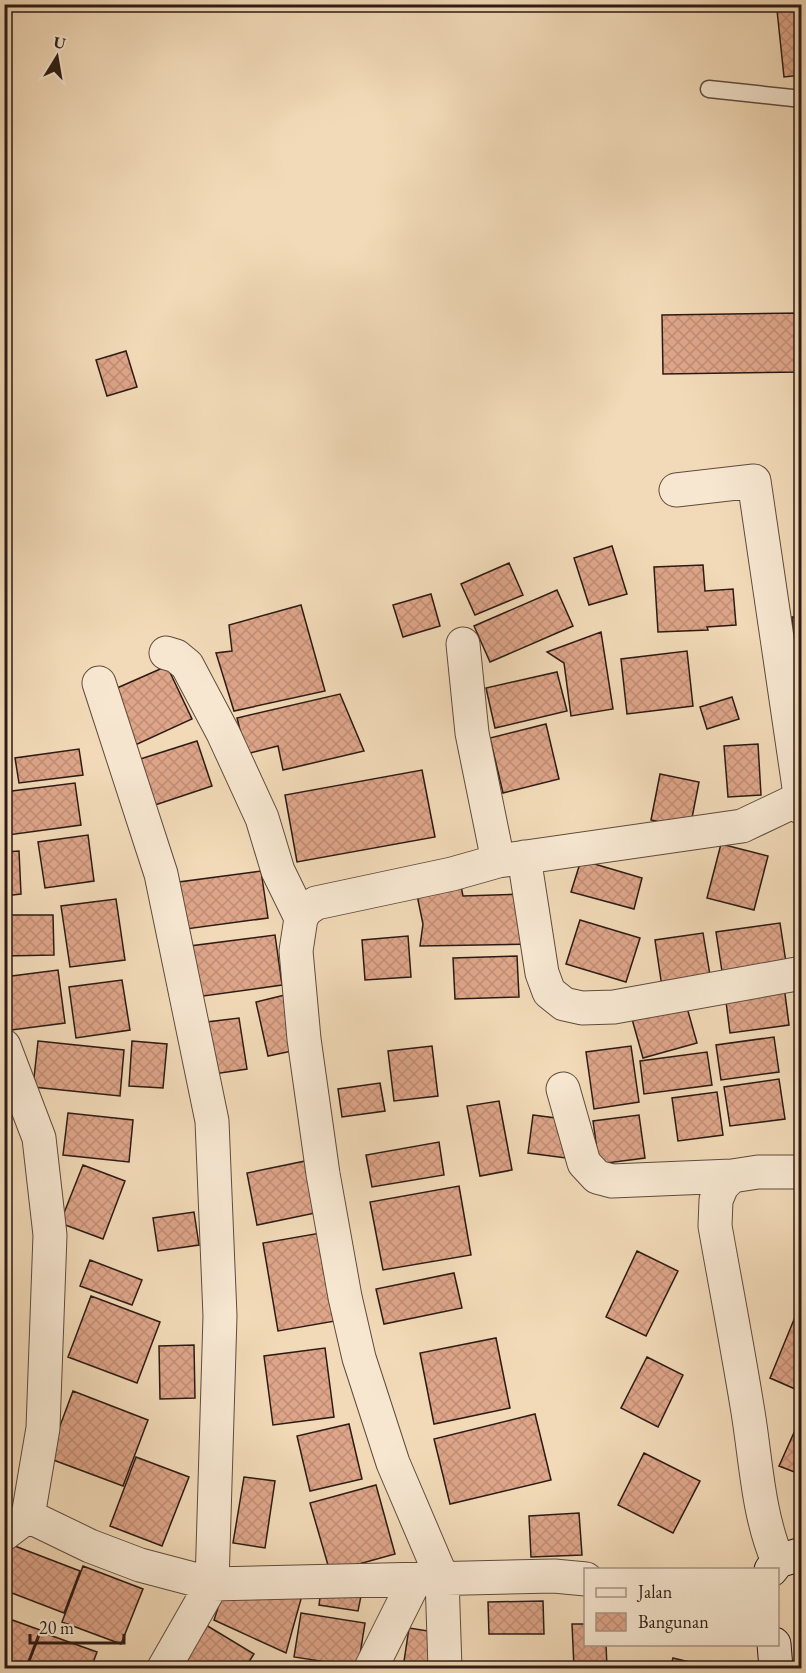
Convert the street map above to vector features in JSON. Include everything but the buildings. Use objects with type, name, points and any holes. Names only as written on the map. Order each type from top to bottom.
[{"type":"street","points":[[445,1668],[429,1579],[359,1359],[345,1298],[323,1174],[304,1039],[296,951],[301,918],[306,910],[316,903],[511,859],[742,825],[800,788],[754,481],[676,490]]},
{"type":"street","points":[[463,644],[472,733],[549,992],[564,1004],[582,1008],[614,1007],[801,973]]},
{"type":"street","points":[[166,653],[176,656],[187,665],[223,733],[262,818],[278,871],[301,918]]},
{"type":"street","points":[[99,683],[160,874],[212,1121],[220,1316],[212,1584],[164,1668]]},
{"type":"street","points":[[4,1046],[39,1138],[50,1236],[43,1428],[16,1525],[90,1546],[140,1565],[212,1584],[554,1576],[584,1579]]},
{"type":"street","points":[[563,1089],[584,1163],[597,1177],[612,1181],[732,1176],[758,1172],[801,1172]]},
{"type":"street","points":[[732,1176],[722,1186],[716,1200],[715,1226],[770,1542],[784,1561]]},
{"type":"street","points":[[371,1668],[429,1579]]},
{"type":"street","points":[[774,1646],[776,1668]]},
{"type":"lane","points":[[709,89],[801,99]]}]
